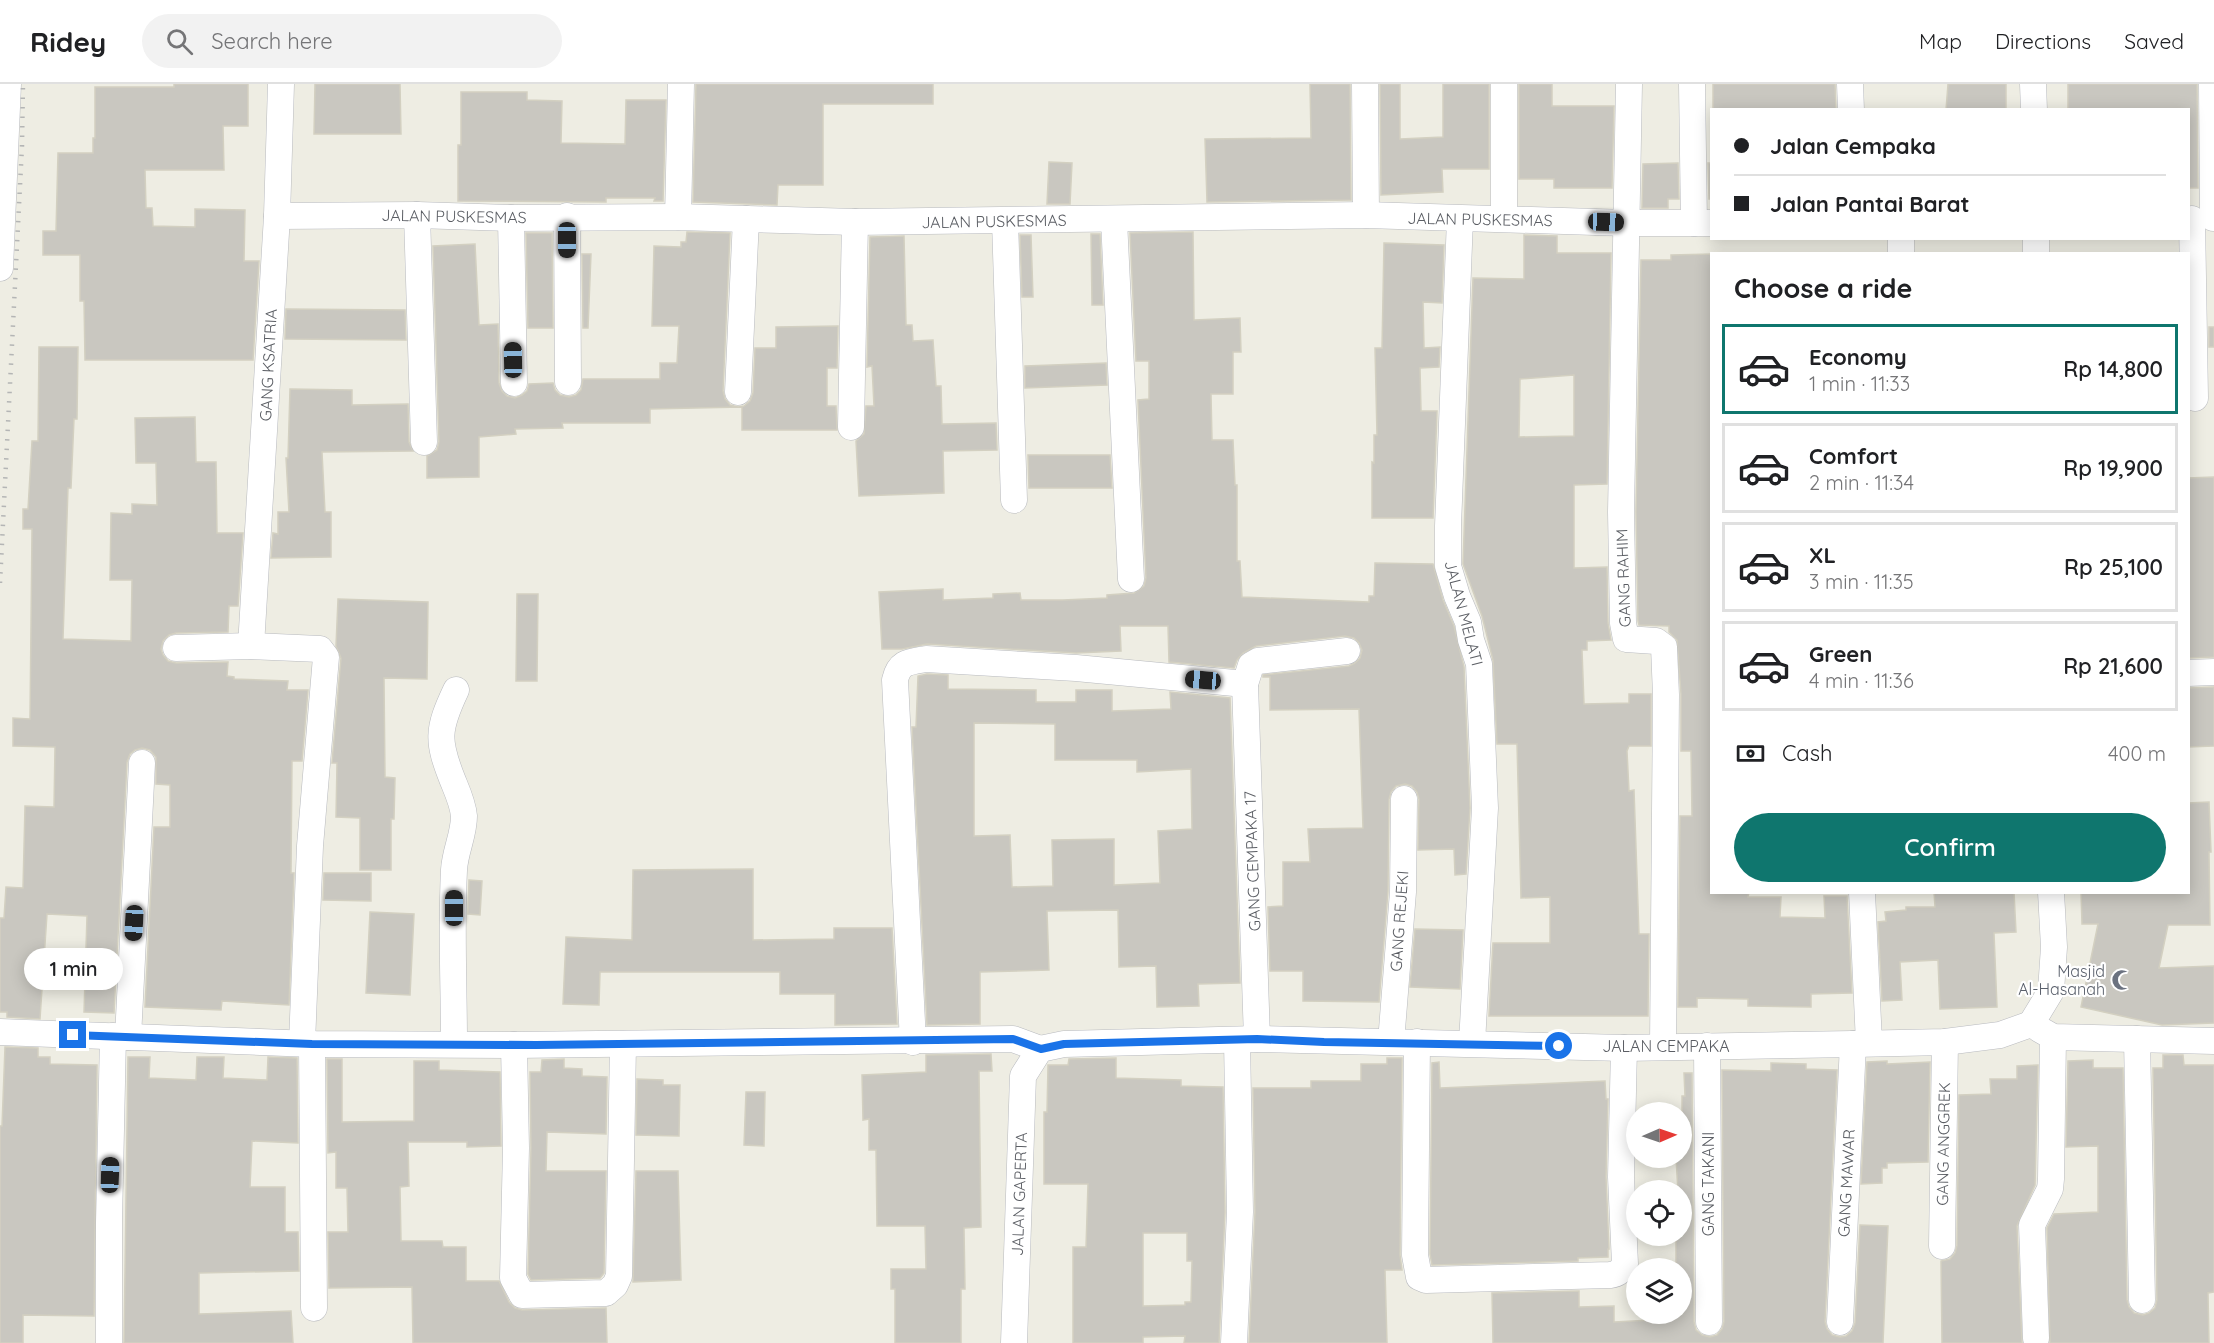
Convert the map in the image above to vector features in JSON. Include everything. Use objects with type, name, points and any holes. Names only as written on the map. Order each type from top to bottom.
[{"type":"street","points":[[0,268],[8,84]]},
{"type":"street","name":"GANG KSATRIA","points":[[251,646],[277,216],[282,84]]},
{"type":"street","points":[[678,217],[681,84]]},
{"type":"street","points":[[1365,84],[1366,215]]},
{"type":"street","points":[[1504,84],[1504,218]]},
{"type":"street","points":[[1627,223],[1629,84]]},
{"type":"street","points":[[1692,84],[1703,223]]},
{"type":"street","points":[[1850,84],[1851,108]]},
{"type":"street","points":[[2033,84],[2034,108]]},
{"type":"street","points":[[2195,398],[2202,219],[2212,84]]},
{"type":"street","points":[[417,215],[424,442]]},
{"type":"street","name":"JALAN PUSKESMAS","points":[[277,216],[678,217],[855,222],[1366,215],[1627,223],[1703,223]]},
{"type":"street","points":[[567,216],[568,382]]},
{"type":"street","points":[[511,218],[514,383]]},
{"type":"street","points":[[738,392],[746,219]]},
{"type":"street","name":"JALAN MELATI","points":[[1460,219],[1448,566],[1468,622],[1479,664],[1485,808],[1472,1043]]},
{"type":"street","points":[[1114,220],[1131,579]]},
{"type":"street","points":[[1005,221],[1014,500]]},
{"type":"street","points":[[850,427],[855,222]]},
{"type":"street","name":"GANG RAHIM","points":[[1627,223],[1621,512],[1623,623],[1626,639],[1656,641],[1664,647],[1666,705],[1663,1046]]},
{"type":"street","points":[[176,648],[251,646],[320,649],[326,657],[310,846],[307,1044],[314,1308]]},
{"type":"street","points":[[913,1042],[895,680],[897,670],[907,662],[926,659],[1076,668],[1245,684],[1251,665],[1258,661],[1347,651]]},
{"type":"street","points":[[2190,673],[2214,672]]},
{"type":"street","name":"GANG CEMPAKA 17","points":[[1234,1343],[1247,1039],[1245,684]]},
{"type":"street","points":[[454,1044],[455,858],[462,835],[464,812],[445,761],[441,730],[443,717],[456,690]]},
{"type":"street","points":[[109,1343],[109,1222],[142,763]]},
{"type":"street","name":"GANG REJEKI","points":[[1391,1042],[1402,892],[1404,799]]},
{"type":"street","name":"GANG MAWAR","points":[[1840,1322],[1861,1043],[1863,894]]},
{"type":"street","points":[[2036,1338],[2032,1225],[2050,1189],[2051,1179],[2042,1030],[2050,991],[2054,947],[2051,894]]},
{"type":"street","name":"JALAN CEMPAKA","points":[[1041,1049],[1064,1044],[1247,1039],[1624,1048],[1945,1042],[2042,1030],[2137,1039],[2214,1041]]},
{"type":"street","points":[[0,1032],[307,1044],[514,1045],[1013,1039],[1041,1049]]},
{"type":"street","points":[[2137,1039],[2142,1299]]},
{"type":"street","points":[[1417,1042],[1415,1255],[1419,1277],[1426,1280],[1610,1275],[1617,1274],[1621,1270],[1625,1264],[1621,1177],[1624,1048]]},
{"type":"street","name":"GANG ANGGREK","points":[[1942,1246],[1945,1042]]},
{"type":"street","points":[[514,1045],[516,1148],[513,1278],[522,1296],[606,1293],[615,1285],[619,1276],[623,1044]]},
{"type":"street","name":"GANG TAKANI","points":[[1707,1046],[1709,1322]]},
{"type":"street","name":"JALAN GAPERTA","points":[[1014,1343],[1023,1076],[1041,1049]]},
{"type":"building","points":[[174,84],[248,84],[248,126],[223,126],[224,170],[145,170],[146,208],[152,208],[153,226],[195,227],[195,209],[245,210],[244,261],[259,261],[253,360],[85,360],[84,301],[80,301],[80,255],[43,255],[43,231],[56,231],[58,153],[93,153],[95,87],[174,87]]},
{"type":"building","points":[[315,84],[400,84],[401,134],[314,134]]},
{"type":"building","points":[[696,84],[933,84],[933,104],[823,104],[823,185],[778,185],[777,205],[693,202]]},
{"type":"building","points":[[1310,84],[1350,84],[1351,200],[1207,202],[1205,139],[1311,138]]},
{"type":"building","points":[[1380,84],[1400,84],[1400,139],[1443,137],[1443,84],[1489,84],[1489,169],[1442,169],[1443,192],[1381,195]]},
{"type":"building","points":[[1519,84],[1552,84],[1552,106],[1614,106],[1612,188],[1554,188],[1554,179],[1519,179]]},
{"type":"building","points":[[1713,84],[1835,84],[1836,108],[1713,108]]},
{"type":"building","points":[[1948,84],[2006,84],[2006,108],[1946,108]]},
{"type":"building","points":[[2068,84],[2197,84],[2198,188],[2190,188],[2190,108],[2068,108]]},
{"type":"building","points":[[461,92],[527,92],[527,100],[562,101],[561,143],[625,144],[626,100],[666,100],[663,201],[654,201],[655,198],[606,198],[606,202],[458,201]]},
{"type":"building","points":[[1049,162],[1072,163],[1070,204],[1047,204]]},
{"type":"building","points":[[1678,163],[1679,199],[1668,199],[1668,208],[1642,208],[1643,164]]},
{"type":"building","points":[[1708,163],[1710,163],[1710,199]]},
{"type":"building","points":[[687,232],[730,233],[723,391],[725,399],[730,405],[738,407],[750,401],[753,393],[755,348],[776,348],[776,327],[838,326],[837,368],[827,368],[827,406],[836,406],[837,430],[742,430],[742,407],[650,409],[650,423],[562,423],[563,428],[515,429],[516,434],[479,437],[479,477],[427,478],[427,456],[437,450],[439,442],[433,246],[475,244],[479,325],[498,324],[499,383],[502,391],[507,396],[515,398],[527,391],[529,384],[553,383],[560,395],[569,397],[581,390],[583,379],[660,379],[660,363],[677,363],[679,326],[652,326],[654,246],[681,247],[681,242],[686,242]]},
{"type":"building","points":[[1193,232],[1194,320],[1240,318],[1241,352],[1233,352],[1233,394],[1211,394],[1212,440],[1233,440],[1235,485],[1237,485],[1237,561],[1240,561],[1242,597],[1369,602],[1369,596],[1374,596],[1375,563],[1433,564],[1443,600],[1454,626],[1464,667],[1470,808],[1466,874],[1455,875],[1454,849],[1418,850],[1419,799],[1417,792],[1412,786],[1405,784],[1396,786],[1389,799],[1388,891],[1379,1002],[1303,1001],[1303,971],[1270,971],[1268,907],[1283,906],[1283,862],[1310,862],[1308,829],[1363,828],[1359,709],[1270,710],[1270,677],[1263,677],[1263,675],[1349,666],[1360,658],[1362,650],[1354,638],[1345,636],[1256,646],[1243,653],[1234,668],[1169,662],[1168,626],[1120,626],[1121,651],[1076,653],[927,644],[902,649],[882,649],[879,592],[943,589],[943,600],[993,598],[993,594],[1020,593],[1021,600],[1063,600],[1107,598],[1107,595],[1134,593],[1144,586],[1146,578],[1138,400],[1149,399],[1149,361],[1136,361],[1130,233]]},
{"type":"building","points":[[526,233],[552,233],[553,328],[528,328]]},
{"type":"building","points":[[1091,234],[1100,234],[1103,305],[1092,305]]},
{"type":"building","points":[[1020,235],[1031,235],[1033,297],[1022,297]]},
{"type":"building","points":[[1524,235],[1557,236],[1557,253],[1611,253],[1607,484],[1574,485],[1574,568],[1607,567],[1608,623],[1611,640],[1587,641],[1587,650],[1582,650],[1584,704],[1629,703],[1629,694],[1651,694],[1651,746],[1629,746],[1627,751],[1629,791],[1634,790],[1639,934],[1649,934],[1648,1016],[1489,1016],[1493,943],[1550,943],[1550,897],[1521,898],[1517,744],[1497,744],[1493,660],[1482,616],[1463,564],[1473,278],[1524,279]],"holes":[[[1574,375],[1574,436],[1519,437],[1520,379]]]},
{"type":"building","points":[[904,236],[906,325],[912,325],[913,341],[933,340],[936,386],[941,386],[942,424],[996,423],[997,450],[943,451],[944,493],[859,496],[856,441],[864,434],[866,406],[874,406],[872,366],[867,367],[870,237]]},
{"type":"building","points":[[1384,243],[1444,245],[1442,303],[1423,302],[1424,348],[1440,347],[1439,367],[1420,368],[1421,411],[1437,411],[1433,518],[1372,518],[1372,462],[1374,463],[1374,435],[1377,435],[1375,348],[1382,348]]},
{"type":"building","points":[[582,254],[591,254],[588,328],[583,328]]},
{"type":"building","points":[[1710,254],[1710,894],[1781,897],[1780,917],[1825,918],[1824,896],[1847,896],[1852,993],[1811,994],[1811,1007],[1748,1006],[1748,999],[1697,998],[1697,1007],[1678,1007],[1680,816],[1692,816],[1691,751],[1681,751],[1681,694],[1677,640],[1669,632],[1669,626],[1639,625],[1638,621],[1636,512],[1641,260],[1671,260],[1671,255]]},
{"type":"building","points":[[286,309],[405,310],[406,340],[285,339]]},
{"type":"building","points":[[2209,327],[2214,327],[2214,347],[2209,347]]},
{"type":"building","points":[[39,347],[78,347],[77,419],[74,419],[71,488],[68,488],[63,639],[131,641],[132,580],[110,580],[111,513],[132,514],[132,504],[157,505],[156,463],[136,463],[135,418],[195,417],[196,462],[216,462],[217,533],[243,533],[238,606],[229,606],[228,632],[169,635],[163,641],[161,649],[163,655],[168,661],[176,663],[228,662],[227,676],[234,677],[234,679],[288,681],[287,690],[308,690],[302,761],[292,761],[291,873],[294,873],[289,1005],[222,1001],[221,1010],[145,1007],[154,827],[170,827],[170,785],[156,784],[156,757],[150,750],[142,748],[130,754],[127,762],[114,1013],[84,1012],[87,916],[47,914],[40,1019],[7,1017],[7,1012],[0,1012],[0,918],[4,918],[6,887],[23,888],[25,806],[54,807],[55,747],[13,746],[13,718],[30,719],[32,529],[23,529],[23,509],[28,509],[32,441],[38,441]]},
{"type":"building","points":[[1106,363],[1107,385],[1025,388],[1025,366]]},
{"type":"building","points":[[290,389],[352,390],[352,405],[408,404],[409,442],[413,451],[322,452],[325,512],[331,512],[331,557],[271,558],[273,533],[278,534],[278,512],[289,512],[286,458],[288,458]]},
{"type":"building","points":[[1028,455],[1110,455],[1112,488],[1029,488]]},
{"type":"building","points":[[2214,477],[2214,657],[2190,658],[2190,478]]},
{"type":"building","points":[[517,594],[538,594],[537,681],[516,681]]},
{"type":"building","points":[[338,599],[428,602],[427,679],[384,678],[385,777],[395,778],[394,819],[391,819],[391,870],[360,870],[360,818],[336,817],[337,763],[332,763],[341,658],[336,646]]},
{"type":"building","points":[[948,675],[948,689],[1036,690],[1036,702],[1076,702],[1076,690],[1112,690],[1112,711],[1171,709],[1170,692],[1230,698],[1240,983],[1198,984],[1199,1006],[1157,1007],[1156,966],[1119,967],[1118,910],[1047,911],[1049,970],[980,972],[980,1024],[927,1025],[912,727],[916,727],[918,676]],"holes":[[[974,723],[1055,724],[1055,760],[1137,760],[1137,772],[1191,769],[1192,829],[1158,831],[1160,883],[1114,885],[1114,839],[1052,840],[1053,886],[1012,887],[1010,835],[974,836]]]},
{"type":"building","points":[[2214,687],[2214,746],[2190,747],[2190,688]]},
{"type":"building","points":[[2209,802],[2210,925],[2168,925],[2159,968],[2214,966],[2214,1023],[2162,1025],[2081,1007],[2098,924],[2082,924],[2081,894],[2190,894],[2190,803]]},
{"type":"building","points":[[753,869],[753,940],[834,939],[834,928],[892,928],[897,1024],[835,1025],[835,994],[780,994],[780,972],[600,972],[599,1005],[563,1004],[566,937],[632,940],[633,870]]},
{"type":"building","points":[[324,873],[371,873],[371,901],[323,900]]},
{"type":"building","points":[[469,880],[482,881],[480,915],[468,914]]},
{"type":"building","points":[[1934,894],[2014,894],[2016,932],[1994,933],[1997,1007],[1940,1009],[1938,960],[1900,962],[1902,1000],[1882,1001],[1878,922],[1886,921],[1885,912],[1906,910],[1906,907],[1935,907]]},
{"type":"building","points":[[370,912],[414,914],[410,995],[366,993]]},
{"type":"building","points":[[1415,929],[1463,930],[1460,989],[1410,987]]},
{"type":"building","points":[[5,1047],[38,1048],[38,1057],[50,1057],[50,1064],[97,1065],[94,1316],[23,1315],[23,1343],[0,1343],[0,1126],[2,1126]]},
{"type":"building","points":[[991,1054],[992,1071],[979,1071],[981,1227],[964,1228],[965,1289],[961,1289],[961,1343],[895,1343],[895,1289],[891,1289],[891,1269],[926,1269],[925,1226],[877,1226],[876,1150],[869,1150],[869,1119],[863,1120],[862,1075],[926,1072],[926,1055]]},
{"type":"building","points":[[2163,1055],[2183,1055],[2184,1065],[2214,1065],[2214,1292],[2208,1293],[2209,1343],[2050,1343],[2047,1228],[2054,1214],[2098,1212],[2098,1146],[2066,1147],[2068,1061],[2093,1060],[2093,1068],[2123,1068],[2127,1300],[2134,1313],[2143,1315],[2155,1308],[2157,1300],[2153,1068],[2163,1068]]},
{"type":"building","points":[[128,1057],[150,1057],[149,1078],[196,1080],[197,1057],[224,1057],[223,1078],[267,1080],[268,1057],[297,1058],[298,1143],[252,1141],[250,1187],[285,1187],[285,1232],[298,1232],[299,1271],[199,1273],[199,1314],[291,1311],[293,1343],[124,1343]]},
{"type":"building","points":[[1116,1058],[1116,1078],[1181,1080],[1181,1086],[1223,1087],[1225,1212],[1219,1343],[1184,1343],[1185,1336],[1143,1337],[1143,1343],[1073,1343],[1073,1247],[1086,1247],[1088,1184],[1044,1184],[1044,1112],[1047,1112],[1048,1065],[1068,1065],[1069,1059]],"holes":[[[1143,1233],[1187,1233],[1187,1261],[1192,1261],[1191,1302],[1185,1302],[1185,1305],[1143,1306]]]},
{"type":"building","points":[[1387,1058],[1402,1058],[1400,1255],[1402,1270],[1385,1270],[1387,1343],[1249,1343],[1255,1212],[1253,1088],[1311,1088],[1311,1081],[1361,1081],[1361,1064],[1387,1064]]},
{"type":"building","points":[[327,1059],[342,1059],[342,1122],[414,1121],[414,1061],[439,1061],[439,1070],[500,1072],[501,1146],[467,1147],[467,1142],[408,1142],[409,1186],[400,1187],[401,1241],[442,1241],[443,1247],[466,1247],[466,1281],[499,1281],[509,1302],[515,1308],[522,1310],[606,1308],[607,1343],[413,1343],[412,1287],[329,1288],[328,1232],[348,1232],[347,1188],[336,1188],[336,1152],[328,1153]]},
{"type":"building","points":[[564,1059],[564,1068],[582,1069],[582,1076],[607,1077],[606,1134],[547,1132],[546,1171],[606,1171],[604,1273],[600,1278],[531,1280],[528,1274],[530,1072],[541,1072],[542,1060]]},
{"type":"building","points":[[1887,1061],[1887,1064],[1930,1062],[1928,1162],[1887,1163],[1887,1168],[1882,1168],[1882,1183],[1861,1184],[1867,1062]]},
{"type":"building","points":[[1439,1062],[1440,1088],[1605,1081],[1606,1099],[1608,1099],[1606,1177],[1608,1257],[1578,1258],[1578,1261],[1432,1265],[1430,1254],[1432,1063]]},
{"type":"building","points":[[1771,1063],[1806,1064],[1806,1069],[1837,1070],[1825,1322],[1832,1335],[1846,1336],[1852,1331],[1855,1323],[1860,1225],[1888,1226],[1883,1343],[1493,1343],[1492,1293],[1579,1291],[1579,1307],[1614,1306],[1614,1322],[1692,1324],[1692,1258],[1676,1258],[1676,1246],[1692,1246],[1692,1180],[1677,1180],[1677,1168],[1692,1168],[1692,1102],[1682,1102],[1682,1096],[1685,1096],[1684,1073],[1692,1073],[1694,1322],[1696,1330],[1702,1335],[1710,1337],[1717,1335],[1724,1322],[1722,1070],[1771,1071]]},
{"type":"building","points":[[2038,1065],[2035,1185],[2017,1226],[2022,1343],[1942,1343],[1941,1261],[1950,1259],[1957,1246],[1959,1095],[1991,1094],[1990,1079],[2017,1079],[2017,1066]]},
{"type":"building","points":[[637,1079],[663,1080],[663,1085],[680,1085],[679,1136],[636,1135]]},
{"type":"building","points":[[746,1092],[765,1092],[764,1146],[744,1145]]},
{"type":"building","points":[[636,1171],[678,1171],[681,1280],[633,1282]]},
{"type":"railway","points":[[0,583],[22,146],[23,84]]},
{"type":"place","name":"Masjid Al-Hasanah","points":[[2122,980]]},
{"type":"route","points":[[73,1035],[312,1044],[536,1045],[1013,1039],[1041,1049],[1064,1044],[1257,1039],[1559,1046]]}]
